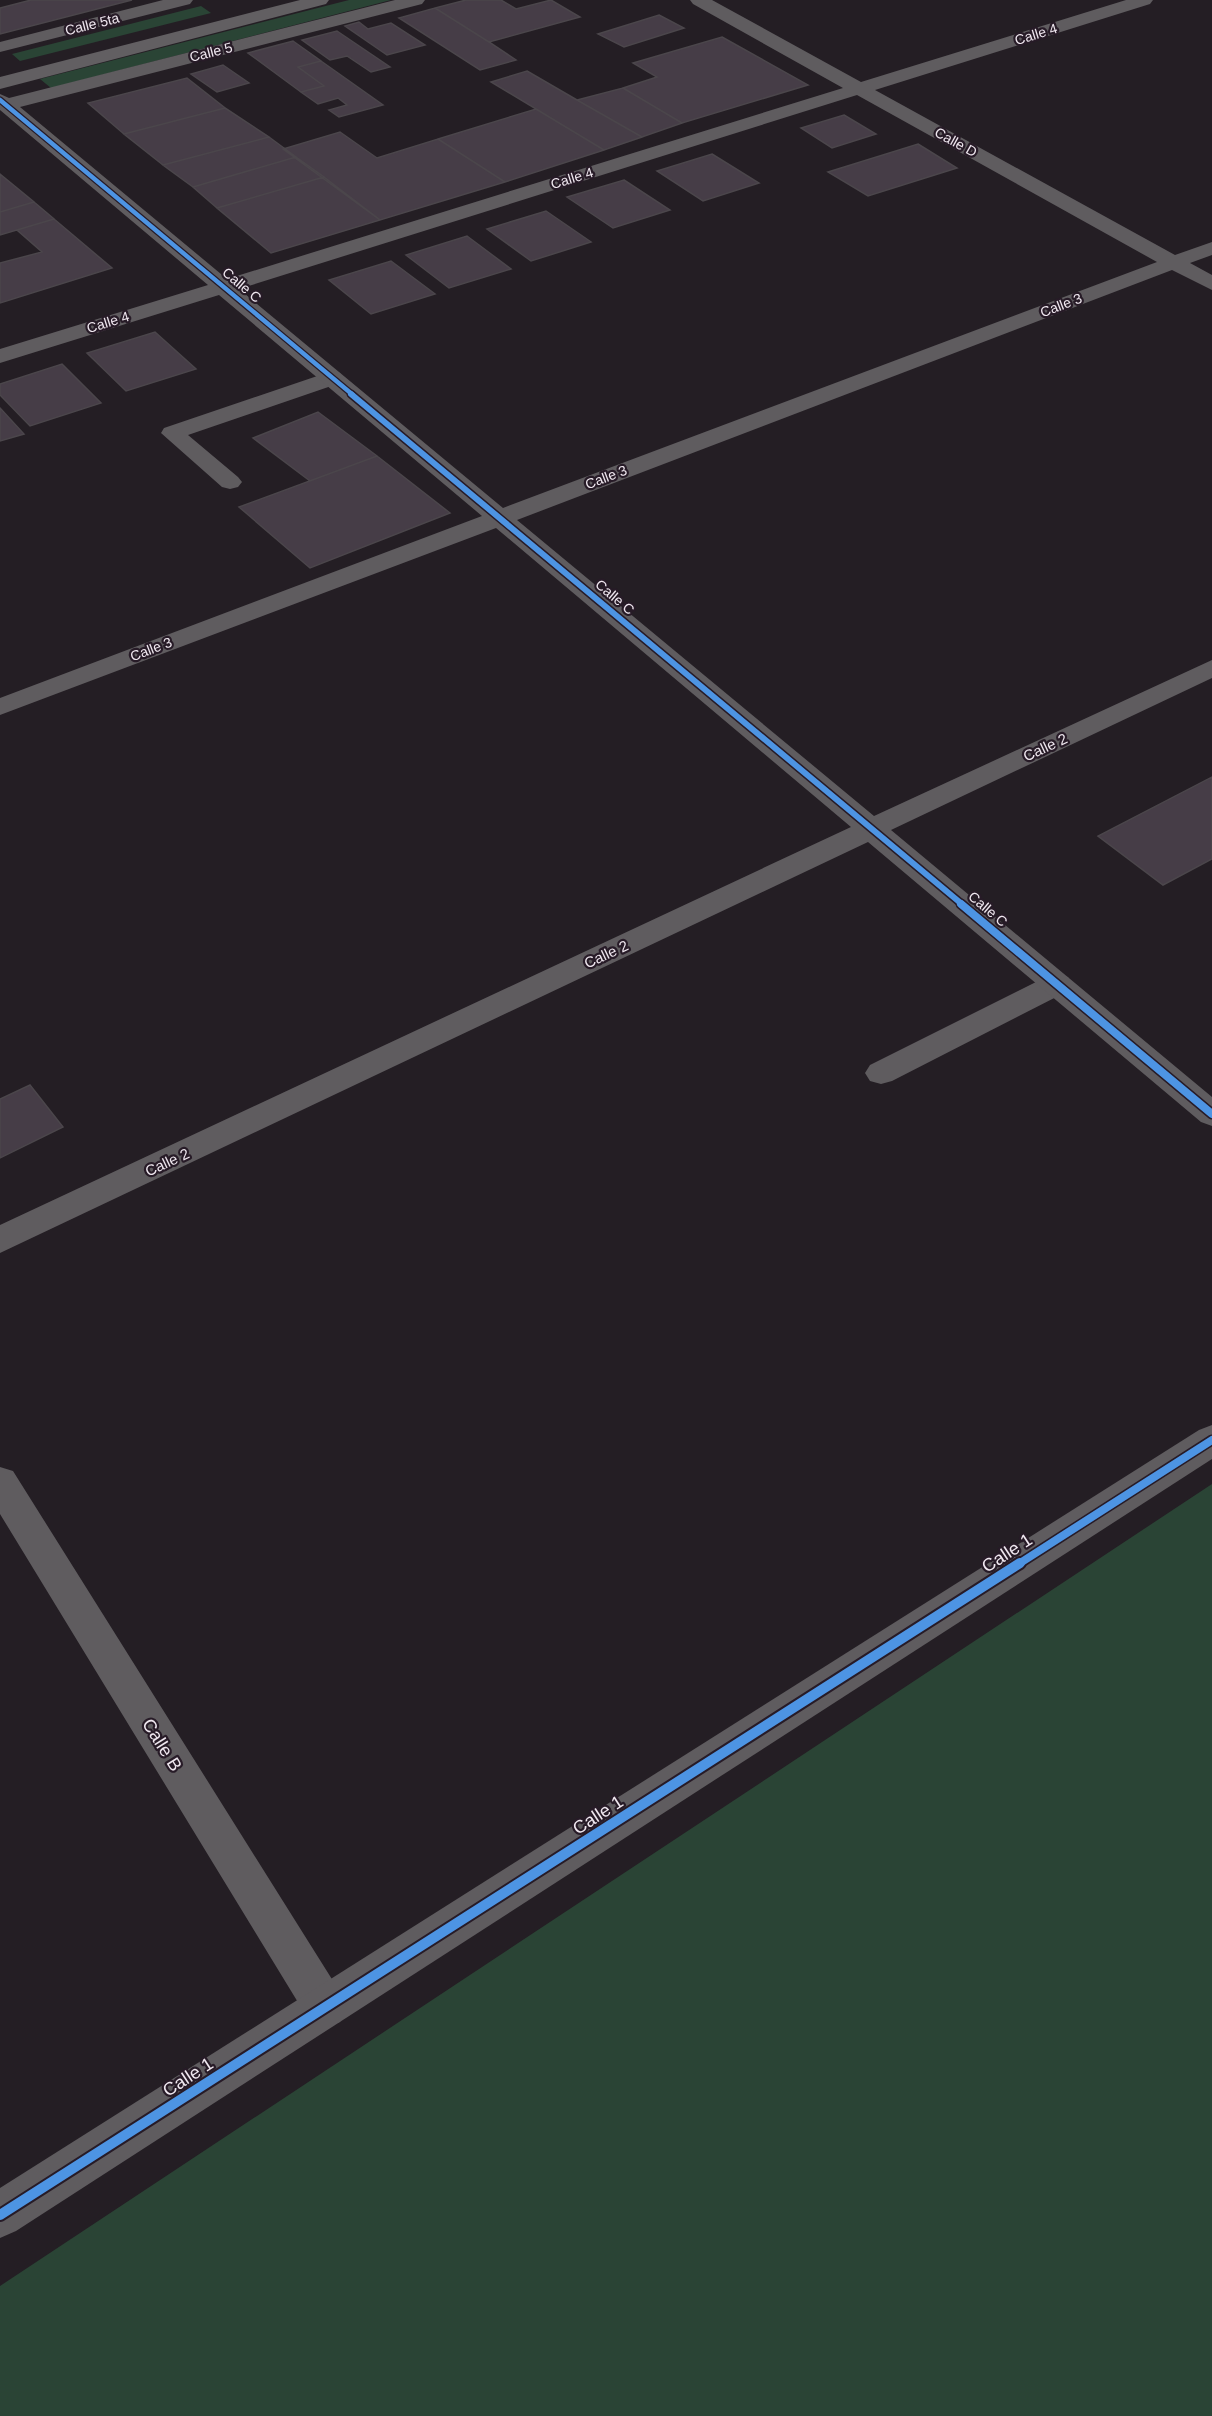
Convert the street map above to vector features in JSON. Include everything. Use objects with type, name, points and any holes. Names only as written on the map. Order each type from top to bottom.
[{"type":"main road","name":"Calle 5","points":[[2,96],[320,0]]},
{"type":"street","name":"Calle 5ta","points":[[0,47],[184,0]]},
{"type":"street","name":"Calle 5","points":[[2,96],[416,0]]},
{"type":"street","name":"Calle D","points":[[699,0],[1212,284]]},
{"type":"street","name":"Calle 4","points":[[0,356],[1144,0]]},
{"type":"street","name":"Calle C","points":[[2,96],[223,287],[1212,1114]]},
{"type":"street","name":"Calle 3","points":[[0,706],[1212,248]]},
{"type":"street","points":[[230,482],[172,433],[332,378]]},
{"type":"street","name":"Calle 2","points":[[0,1240],[1212,668]]},
{"type":"street","points":[[881,1073],[1057,984]]},
{"type":"street","name":"Calle 1","points":[[0,2215],[1212,1440]]},
{"type":"street","name":"Calle B","points":[[0,1482],[324,2007]]},
{"type":"green space","points":[[349,0],[391,0],[51,88],[40,79]]},
{"type":"green space","points":[[201,6],[211,13],[20,61],[12,54]]},
{"type":"green space","points":[[1212,1484],[1212,2416],[0,2416],[0,2286]]},
{"type":"building","points":[[31,0],[132,0],[0,34],[0,8]]},
{"type":"building","points":[[466,0],[501,0],[516,9],[551,0],[580,17],[489,42],[435,8]]},
{"type":"building","points":[[435,8],[516,60],[480,70],[399,18]]},
{"type":"building","points":[[659,15],[684,28],[624,47],[598,34]]},
{"type":"building","points":[[359,22],[368,29],[391,23],[425,45],[387,55],[345,26]]},
{"type":"building","points":[[337,31],[390,67],[371,72],[347,56],[330,60],[302,40]]},
{"type":"building","points":[[722,37],[808,85],[682,123],[623,88],[657,77],[633,63]]},
{"type":"building","points":[[293,41],[321,61],[298,67],[324,86],[301,92],[248,53]]},
{"type":"building","points":[[321,61],[383,105],[339,117],[329,110],[347,105],[338,98],[318,104],[301,92],[324,86],[298,67]]},
{"type":"building","points":[[223,65],[249,83],[217,92],[191,74]]},
{"type":"building","points":[[527,71],[642,137],[604,150],[491,82]]},
{"type":"building","points":[[187,78],[225,108],[124,134],[88,103]]},
{"type":"building","points":[[623,88],[682,123],[642,137],[577,100]]},
{"type":"building","points":[[225,108],[269,137],[163,165],[124,134]]},
{"type":"building","points":[[536,109],[604,150],[505,182],[438,139]]},
{"type":"building","points":[[844,115],[876,134],[832,148],[801,128]]},
{"type":"building","points":[[340,132],[377,158],[438,139],[505,182],[380,220],[283,149]]},
{"type":"building","points":[[269,137],[296,157],[193,187],[163,165]]},
{"type":"building","points":[[918,144],[957,168],[868,196],[828,172]]},
{"type":"building","points":[[712,154],[759,183],[703,201],[657,171]]},
{"type":"building","points":[[296,157],[324,177],[217,208],[193,187]]},
{"type":"building","points":[[0,174],[34,202],[0,212]]},
{"type":"building","points":[[324,177],[380,220],[271,253],[217,208]]},
{"type":"building","points":[[624,180],[670,210],[613,228],[567,197]]},
{"type":"building","points":[[34,202],[54,219],[0,235],[0,212]]},
{"type":"building","points":[[546,211],[591,242],[531,261],[487,229]]},
{"type":"building","points":[[54,219],[112,268],[0,303],[0,263],[42,252],[17,230]]},
{"type":"building","points":[[467,236],[511,269],[449,288],[406,255]]},
{"type":"building","points":[[391,261],[435,294],[371,314],[329,280]]},
{"type":"building","points":[[155,332],[196,369],[126,391],[87,353]]},
{"type":"building","points":[[62,364],[101,403],[30,426],[0,395],[0,384]]},
{"type":"building","points":[[0,408],[24,434],[0,441]]},
{"type":"building","points":[[318,412],[377,456],[310,481],[253,438]]},
{"type":"building","points":[[377,456],[450,513],[310,568],[239,507]]},
{"type":"building","points":[[1212,777],[1212,859],[1163,885],[1098,836]]},
{"type":"building","points":[[30,1085],[63,1127],[0,1158],[0,1099]]},
{"type":"cycle path","points":[[0,100],[1212,1114]]},
{"type":"cycle path","points":[[0,2215],[1212,1440]]}]
